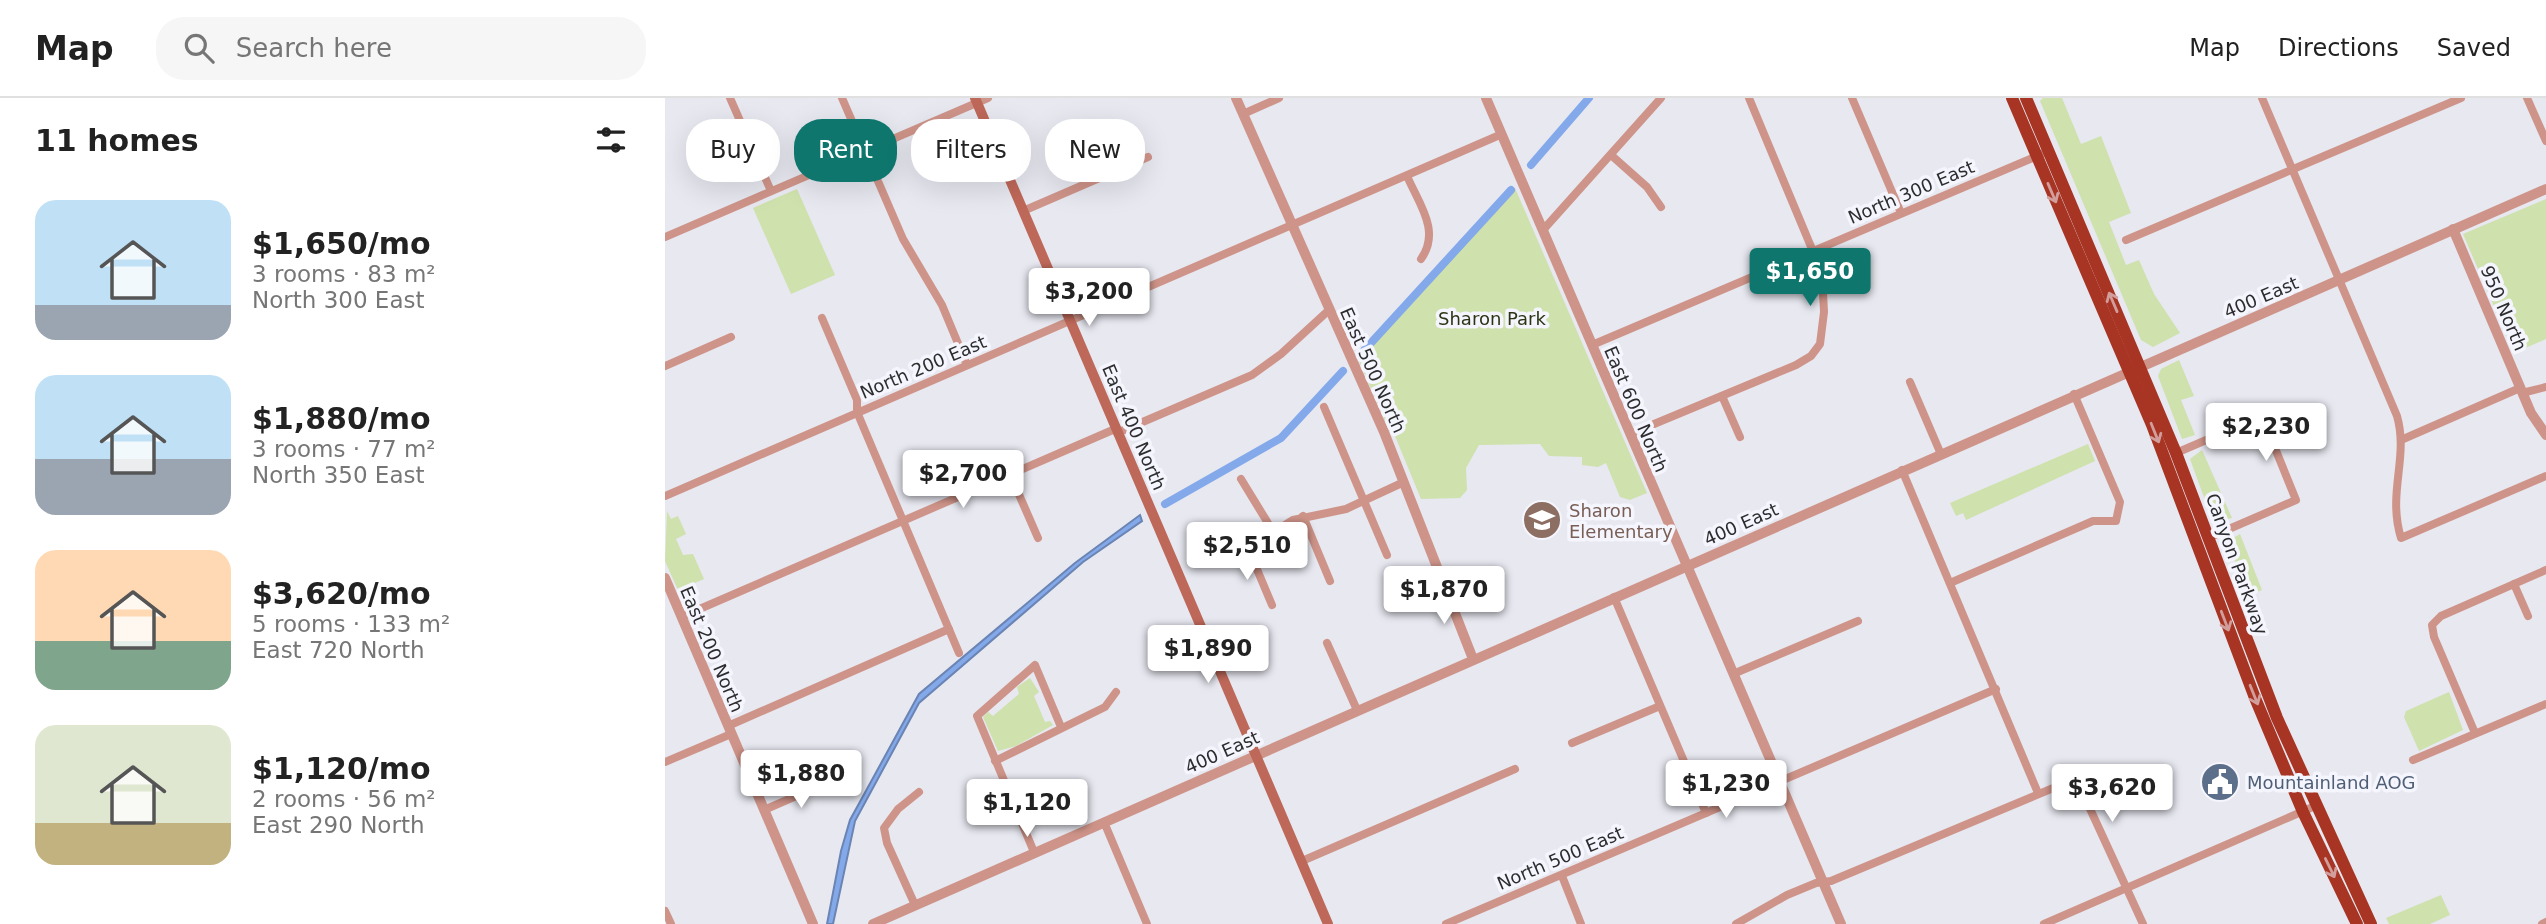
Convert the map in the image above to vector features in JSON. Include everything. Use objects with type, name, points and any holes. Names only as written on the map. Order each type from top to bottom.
[{"type":"highway","name":"Canyon Parkway","points":[[2012,98],[2043,154],[2134,367],[2176,453],[2309,809],[2357,924]]},
{"type":"highway","name":"Canyon Parkway","points":[[2026,98],[2043,154]]},
{"type":"highway","name":"Canyon Parkway","points":[[2134,367],[2236,652],[2309,809],[2371,924]]},
{"type":"main road","name":"East 400 North","points":[[980,100],[1069,321],[1328,924]]},
{"type":"street","points":[[730,98],[771,191]]},
{"type":"street","points":[[842,98],[851,119]]},
{"type":"street","name":"East 500 North","points":[[1236,98],[1404,482],[1473,659]]},
{"type":"street","points":[[1243,114],[1279,98]]},
{"type":"street","name":"East 600 North","points":[[1486,98],[1841,924]]},
{"type":"street","points":[[1543,230],[1661,98]]},
{"type":"street","points":[[1630,434],[1796,365],[1811,356],[1820,344],[1824,330],[1825,292],[1813,250],[1749,98]]},
{"type":"street","points":[[1852,98],[1901,213]]},
{"type":"street","points":[[2262,98],[2397,416],[2402,440],[2394,486],[2401,538],[2546,475]]},
{"type":"street","points":[[2126,240],[2461,98]]},
{"type":"street","points":[[2528,98],[2546,141]]},
{"type":"street","points":[[897,136],[980,100]]},
{"type":"street","name":"North 200 East","points":[[665,496],[1502,134]]},
{"type":"street","name":"North 300 East","points":[[1592,345],[2043,154]]},
{"type":"street","points":[[1611,155],[1647,187],[1661,207]]},
{"type":"street","points":[[1023,211],[1148,157]]},
{"type":"street","points":[[1407,176],[1430,234],[1430,247],[1421,259]]},
{"type":"street","points":[[665,237],[794,181]]},
{"type":"street","points":[[878,182],[903,239],[942,305],[967,365]]},
{"type":"street","name":"400 East","points":[[873,924],[1940,452],[2546,189]]},
{"type":"street","name":"950 North","points":[[2453,229],[2521,390],[2546,435]]},
{"type":"street","points":[[681,617],[1010,474],[1252,376],[1281,354],[1329,310]]},
{"type":"street","points":[[822,318],[857,401],[857,412],[959,653]]},
{"type":"street","points":[[665,366],[731,337]]},
{"type":"street","points":[[1910,382],[1940,452]]},
{"type":"street","points":[[2402,440],[2521,390],[2546,387]]},
{"type":"street","points":[[1950,583],[2093,521],[2116,521],[2120,502],[2074,394]]},
{"type":"street","points":[[1722,396],[1740,437]]},
{"type":"street","points":[[1324,407],[1387,555]]},
{"type":"street","points":[[2176,453],[2262,416],[2296,500],[2208,538]]},
{"type":"street","points":[[1902,470],[2038,793]]},
{"type":"street","points":[[1010,474],[1038,538]]},
{"type":"street","points":[[1241,479],[1273,533]]},
{"type":"street","points":[[1231,544],[1248,548],[1303,516],[1339,512],[1404,482]]},
{"type":"street","points":[[1303,516],[1330,581]]},
{"type":"street","points":[[1248,548],[1272,605]]},
{"type":"street","points":[[2475,733],[2434,637],[2432,625],[2441,616],[2546,570]]},
{"type":"street","name":"East 200 North","points":[[665,578],[813,924]]},
{"type":"street","points":[[1404,599],[1443,583]]},
{"type":"street","points":[[2514,584],[2528,616]]},
{"type":"street","points":[[1614,597],[1706,813]]},
{"type":"street","points":[[1733,674],[1858,621]]},
{"type":"street","points":[[665,762],[949,629]]},
{"type":"street","points":[[1327,643],[1357,710]]},
{"type":"street","points":[[1034,852],[977,716],[1035,666],[1061,727]]},
{"type":"street","name":"North 500 East","points":[[1446,924],[1996,690]]},
{"type":"street","points":[[995,761],[1105,707],[1116,692]]},
{"type":"street","points":[[2413,760],[2546,704]]},
{"type":"street","points":[[1573,743],[1660,706]]},
{"type":"street","points":[[1302,861],[1515,769]]},
{"type":"street","points":[[1735,924],[1787,895],[2067,781],[2080,787],[2143,924]]},
{"type":"street","points":[[764,810],[826,783]]},
{"type":"street","points":[[915,905],[887,843],[884,828],[898,808],[919,792]]},
{"type":"street","points":[[2044,924],[2309,809]]},
{"type":"street","points":[[1104,822],[1146,922],[1135,924]]},
{"type":"street","points":[[1562,876],[1581,924]]},
{"type":"street","points":[[665,911],[671,924]]},
{"type":"green space","points":[[2043,98],[2062,98],[2081,144],[2101,136],[2131,213],[2109,222],[2126,265],[2139,260],[2154,294],[2180,333],[2153,347],[2141,340],[2040,101]]},
{"type":"green space","name":"Sharon Park","points":[[1515,188],[1647,493],[1630,500],[1620,497],[1606,463],[1598,467],[1582,465],[1582,457],[1549,456],[1540,444],[1479,445],[1466,468],[1467,490],[1460,498],[1421,499],[1395,436],[1392,437],[1359,361]]},
{"type":"green space","points":[[797,189],[835,275],[791,294],[753,208]]},
{"type":"green space","points":[[2546,199],[2546,339],[2514,353],[2463,234]]},
{"type":"green space","points":[[2179,360],[2194,396],[2181,400],[2195,435],[2182,439],[2158,376],[2161,369]]},
{"type":"green space","points":[[2088,444],[2095,461],[1966,520],[1963,513],[1956,516],[1950,503]]},
{"type":"green space","points":[[2202,450],[2232,518],[2213,522],[2190,459]]},
{"type":"green space","points":[[667,511],[671,519],[678,516],[686,534],[676,539],[683,555],[693,554],[704,579],[678,590],[665,561]]},
{"type":"green space","points":[[2240,534],[2262,590],[2247,596],[2228,541]]},
{"type":"green space","points":[[1030,678],[1039,692],[1034,696],[1045,722],[1050,721],[1053,725],[1016,746],[998,751],[983,717],[988,712],[993,716],[1019,694],[1017,687]]},
{"type":"green space","points":[[2449,692],[2463,730],[2419,751],[2404,717],[2406,711]]},
{"type":"green space","points":[[2441,895],[2450,915],[2430,924],[2389,924],[2386,918]]},
{"type":"water","points":[[1140,515],[1142,521],[1083,562],[919,703],[855,821],[833,924],[827,924],[850,820],[919,694],[1075,563]]},
{"type":"waterway","points":[[1531,165],[1589,98]]},
{"type":"waterway","points":[[1359,356],[1511,190]]},
{"type":"waterway","points":[[1165,504],[1281,438],[1343,371]]},
{"type":"place","name":"Sharon Elementary","points":[[1542,520]]},
{"type":"place","name":"Mountainland AOG","points":[[2220,782]]}]
